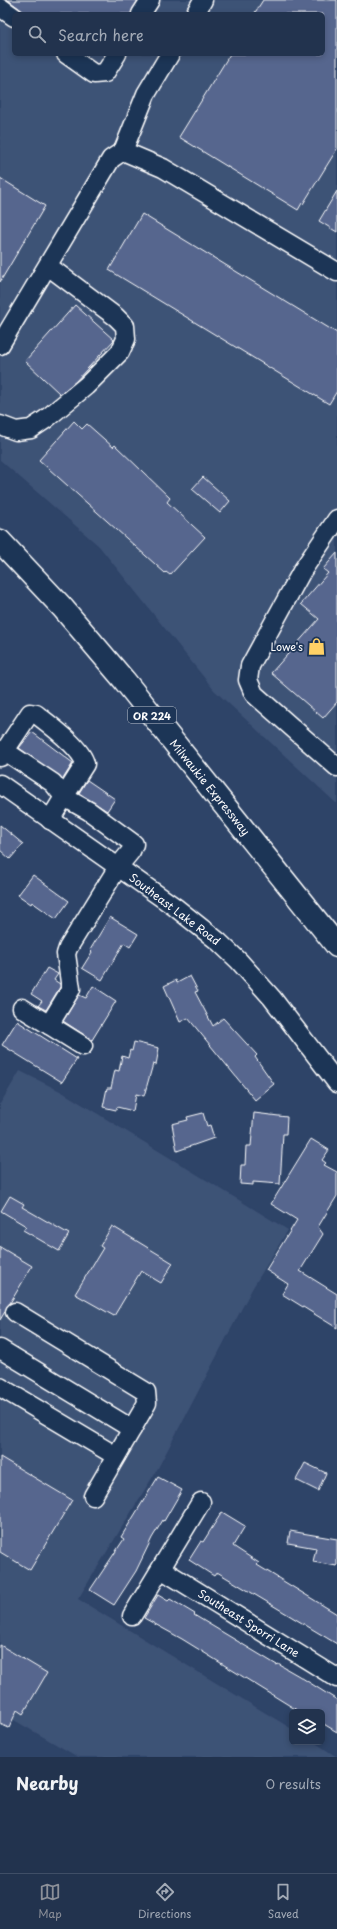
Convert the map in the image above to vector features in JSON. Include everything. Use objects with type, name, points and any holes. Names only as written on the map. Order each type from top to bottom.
[{"type":"highway","name":"Milwaukie Expressway","points":[[0,541],[62,607],[124,680],[337,946]]},
{"type":"street","points":[[142,12],[150,0]]},
{"type":"street","points":[[196,12],[203,0]]},
{"type":"street","points":[[0,8],[12,16]]},
{"type":"street","points":[[69,56],[94,74],[105,73],[116,56]]},
{"type":"street","points":[[0,345],[111,159],[123,151],[146,94],[169,56]]},
{"type":"street","points":[[123,151],[163,168],[337,272]]},
{"type":"street","points":[[0,425],[16,431],[24,430],[31,429],[46,419],[86,386],[120,352],[126,339],[125,326],[116,316],[48,266]]},
{"type":"street","points":[[337,519],[298,578],[250,666],[248,680],[254,694],[337,767]]},
{"type":"street","points":[[49,1025],[71,989],[66,954],[68,948],[118,867],[131,851],[134,844],[89,811],[64,797],[53,783],[3,755],[25,717],[30,713],[36,714],[70,743],[84,758],[85,764],[64,797],[50,820]]},
{"type":"street","name":"Southeast Lake Road","points":[[0,784],[200,926],[239,961],[272,998],[337,1082]]},
{"type":"street","points":[[22,1008],[83,1046]]},
{"type":"street","points":[[15,1312],[146,1392],[147,1403],[93,1496]]},
{"type":"street","points":[[0,1349],[132,1429]]},
{"type":"street","points":[[0,1387],[116,1456]]},
{"type":"street","points":[[132,1616],[201,1502]]},
{"type":"street","name":"Southeast Sporri Lane","points":[[161,1569],[337,1678]]},
{"type":"shaded area","points":[[0,0],[337,0],[337,804],[214,690],[99,546],[0,460]]},
{"type":"shaded area","points":[[20,1071],[62,1092],[288,1230],[252,1289],[158,1468],[78,1599],[289,1727],[289,1745],[319,1745],[337,1757],[78,1757],[0,1712],[0,1104]]},
{"type":"building","points":[[8,0],[138,0],[132,12],[24,12]]},
{"type":"building","points":[[263,0],[337,0],[337,149],[298,210],[179,137],[229,56],[325,56],[325,12],[255,12]]},
{"type":"building","points":[[0,178],[45,206],[0,282]]},
{"type":"building","points":[[337,191],[337,232],[319,221]]},
{"type":"building","points":[[142,214],[337,333],[337,391],[329,404],[109,270]]},
{"type":"building","points":[[75,305],[114,340],[75,382],[60,394],[25,361]]},
{"type":"building","points":[[74,421],[82,429],[87,424],[113,447],[115,445],[170,498],[167,502],[205,537],[170,575],[166,572],[165,573],[39,460]]},
{"type":"building","points":[[203,477],[230,501],[220,513],[192,489]]},
{"type":"building","name":"Lowe's","points":[[337,553],[337,702],[323,718],[271,673],[319,619],[301,604],[328,573],[323,569]]},
{"type":"building","points":[[32,732],[73,763],[63,779],[19,748]]},
{"type":"building","points":[[87,780],[115,799],[107,811],[79,793]]},
{"type":"building","points":[[0,825],[23,844],[10,859],[0,850]]},
{"type":"building","points":[[33,875],[69,901],[56,919],[32,902],[31,904],[18,895]]},
{"type":"building","points":[[110,917],[138,934],[130,947],[124,943],[102,980],[82,968],[92,952],[90,950]]},
{"type":"building","points":[[47,968],[58,974],[54,980],[60,984],[60,987],[46,1010],[38,1006],[42,1001],[31,994]]},
{"type":"building","points":[[190,976],[198,991],[195,992],[213,1026],[223,1018],[257,1055],[255,1057],[274,1084],[255,1100],[188,1018],[180,1022],[164,986],[176,980],[177,983]]},
{"type":"building","points":[[93,986],[116,1001],[92,1040],[63,1021],[79,995],[86,998]]},
{"type":"building","points":[[17,1021],[77,1059],[62,1082],[2,1045]]},
{"type":"building","points":[[134,1042],[159,1048],[156,1065],[153,1064],[144,1096],[136,1094],[133,1111],[117,1107],[116,1110],[103,1107],[107,1088],[111,1088],[115,1070],[119,1071],[122,1056],[128,1058],[130,1050],[132,1051]]},
{"type":"building","points":[[203,1113],[207,1126],[210,1125],[214,1138],[177,1151],[172,1124],[188,1120],[187,1117]]},
{"type":"building","points":[[254,1113],[287,1117],[286,1134],[283,1134],[280,1184],[253,1182],[253,1185],[240,1184],[241,1165],[245,1165],[246,1146],[251,1146]]},
{"type":"building","points":[[311,1139],[329,1150],[322,1160],[326,1163],[324,1165],[337,1172],[337,1196],[318,1227],[323,1234],[300,1271],[337,1294],[337,1328],[282,1294],[288,1284],[266,1270],[297,1220],[271,1204]]},
{"type":"building","points":[[10,1196],[24,1204],[22,1207],[69,1234],[59,1251],[23,1230],[26,1226],[1,1211]]},
{"type":"building","points":[[112,1226],[173,1263],[161,1283],[141,1271],[114,1316],[75,1294],[103,1248],[100,1246]]},
{"type":"building","points":[[0,1247],[32,1266],[0,1320]]},
{"type":"building","points":[[0,1457],[72,1500],[30,1570],[0,1552]]},
{"type":"building","points":[[305,1463],[326,1473],[318,1491],[296,1480]]},
{"type":"building","points":[[158,1477],[182,1490],[152,1538],[136,1571],[114,1605],[90,1590],[124,1539],[121,1537]]},
{"type":"building","points":[[222,1512],[245,1526],[233,1546],[259,1563],[257,1565],[337,1614],[337,1644],[217,1572],[214,1576],[189,1560],[201,1541],[203,1542]]},
{"type":"building","points":[[290,1531],[337,1539],[337,1566],[313,1562],[316,1548],[288,1543]]},
{"type":"building","points":[[158,1595],[168,1601],[170,1599],[195,1614],[194,1615],[277,1665],[278,1664],[299,1676],[337,1700],[337,1732],[325,1725],[325,1709],[295,1709],[182,1639],[144,1618]]},
{"type":"building","points":[[0,1645],[47,1673],[23,1714],[17,1710],[9,1728],[0,1724]]},
{"type":"place","name":"Lowe's","points":[[316,646]]}]
